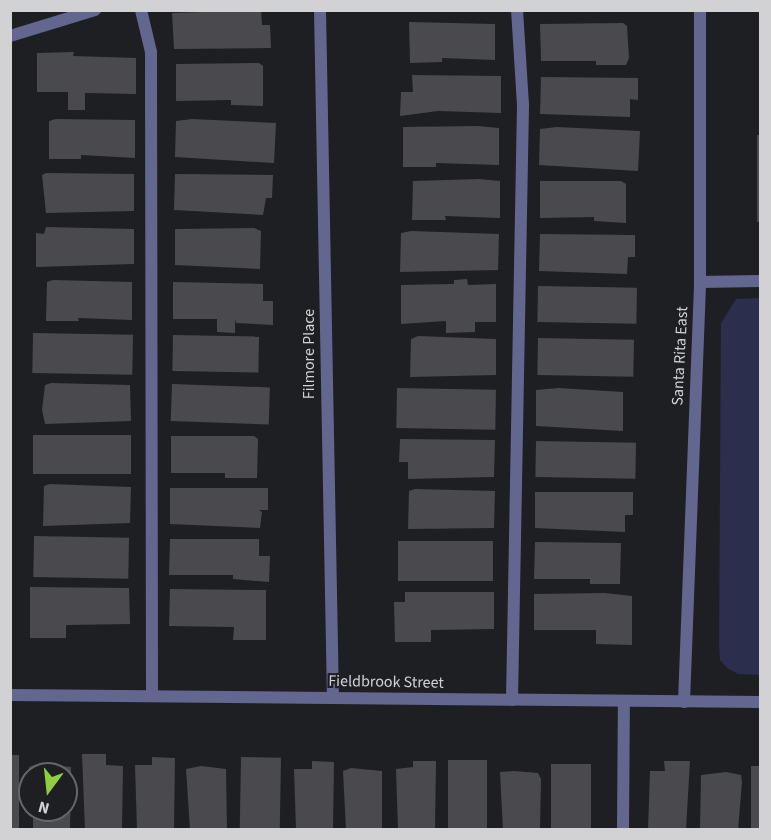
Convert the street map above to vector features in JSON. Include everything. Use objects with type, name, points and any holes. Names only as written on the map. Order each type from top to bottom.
[{"type":"street","points":[[10,36],[95,10]]},
{"type":"street","points":[[141,10],[151,52],[152,696]]},
{"type":"street","name":"Filmore Place","points":[[320,10],[333,698]]},
{"type":"street","points":[[512,700],[523,105],[517,10]]},
{"type":"street","name":"Santa Rita East","points":[[684,702],[700,282],[700,10]]},
{"type":"street","points":[[700,282],[760,281]]},
{"type":"street","name":"Fieldbrook Street","points":[[10,694],[760,702]]},
{"type":"street","points":[[623,830],[624,702]]},
{"type":"shaded area","points":[[760,298],[760,675],[738,674],[727,668],[720,660],[719,644],[721,323],[736,299]]},
{"type":"building","points":[[261,10],[262,25],[270,25],[271,48],[174,49],[172,13]]},
{"type":"building","points":[[409,22],[495,24],[495,60],[442,58],[442,62],[410,63]]},
{"type":"building","points":[[623,23],[627,26],[629,58],[626,65],[596,65],[596,61],[541,61],[540,24]]},
{"type":"building","points":[[74,52],[73,56],[136,58],[136,94],[85,93],[85,110],[68,110],[68,92],[37,92],[37,53]]},
{"type":"building","points":[[259,63],[263,66],[263,106],[231,105],[231,100],[176,101],[176,64]]},
{"type":"building","points":[[412,75],[501,76],[501,113],[438,111],[400,116],[401,92],[413,92]]},
{"type":"building","points":[[541,77],[638,78],[638,100],[630,99],[630,117],[540,114]]},
{"type":"building","points":[[56,119],[135,120],[135,158],[81,155],[81,159],[49,159],[49,121]]},
{"type":"building","points":[[192,119],[276,123],[274,163],[175,157],[176,121]]},
{"type":"building","points":[[403,127],[499,128],[499,165],[436,163],[436,167],[403,167]]},
{"type":"building","points":[[557,127],[640,131],[638,171],[539,165],[540,129]]},
{"type":"building","points":[[757,135],[760,135],[760,222],[757,222]]},
{"type":"building","points":[[46,173],[134,174],[134,211],[46,213],[42,175]]},
{"type":"building","points":[[175,174],[273,175],[272,198],[266,198],[263,215],[174,210]]},
{"type":"building","points":[[479,179],[500,181],[500,218],[445,216],[446,220],[412,220],[413,181]]},
{"type":"building","points":[[540,181],[621,181],[626,184],[626,223],[594,221],[594,217],[540,218]]},
{"type":"building","points":[[46,227],[134,229],[134,264],[36,267],[36,233],[44,234]]},
{"type":"building","points":[[254,228],[261,231],[260,269],[175,265],[175,229]]},
{"type":"building","points":[[411,231],[499,234],[498,270],[400,272],[401,233]]},
{"type":"building","points":[[540,234],[635,235],[635,257],[628,257],[627,274],[539,271]]},
{"type":"building","points":[[467,279],[468,285],[496,284],[496,322],[475,322],[475,332],[446,333],[446,321],[401,324],[401,285],[454,284],[454,280]]},
{"type":"building","points":[[53,280],[132,282],[132,320],[78,318],[79,321],[46,321],[47,282]]},
{"type":"building","points":[[173,282],[263,284],[263,301],[273,301],[273,325],[236,323],[235,319],[235,333],[217,332],[217,319],[173,319]]},
{"type":"building","points":[[538,286],[637,288],[636,324],[537,322]]},
{"type":"building","points":[[33,333],[133,335],[132,375],[32,373]]},
{"type":"building","points":[[173,335],[259,337],[258,372],[172,371]]},
{"type":"building","points":[[418,336],[496,339],[496,375],[410,377],[411,339]]},
{"type":"building","points":[[538,338],[634,340],[633,377],[537,375]]},
{"type":"building","points":[[51,383],[130,385],[131,421],[45,424],[42,410],[45,385]]},
{"type":"building","points":[[172,384],[270,387],[269,424],[171,421]]},
{"type":"building","points":[[397,388],[496,390],[495,430],[396,428]]},
{"type":"building","points":[[559,388],[623,392],[623,431],[536,426],[536,390]]},
{"type":"building","points":[[33,435],[131,435],[131,474],[33,474]]},
{"type":"building","points":[[171,436],[254,436],[258,439],[257,478],[225,478],[225,473],[171,473]]},
{"type":"building","points":[[400,439],[495,440],[494,477],[408,479],[408,462],[399,462]]},
{"type":"building","points":[[536,441],[636,443],[635,479],[535,477]]},
{"type":"building","points":[[50,484],[131,487],[130,523],[43,526],[44,486]]},
{"type":"building","points":[[170,488],[268,488],[268,510],[259,510],[262,512],[260,528],[170,524]]},
{"type":"building","points":[[415,489],[495,491],[494,528],[408,529],[409,491]]},
{"type":"building","points":[[535,492],[633,492],[633,515],[625,515],[625,532],[535,528]]},
{"type":"building","points":[[34,536],[129,538],[128,579],[33,577]]},
{"type":"building","points":[[170,539],[259,539],[259,556],[270,556],[269,582],[233,579],[233,575],[169,575]]},
{"type":"building","points":[[398,541],[493,541],[493,581],[398,581]]},
{"type":"building","points":[[535,542],[621,543],[620,584],[590,584],[590,579],[534,579]]},
{"type":"building","points":[[30,587],[129,588],[130,624],[66,625],[66,638],[30,638]]},
{"type":"building","points":[[170,589],[266,590],[266,640],[233,640],[234,627],[169,626]]},
{"type":"building","points":[[405,592],[494,592],[494,629],[431,630],[431,642],[395,642],[394,602],[405,602]]},
{"type":"building","points":[[605,593],[632,596],[632,645],[596,644],[596,630],[534,630],[534,594]]},
{"type":"building","points":[[82,754],[106,754],[106,765],[123,766],[122,830],[85,830]]},
{"type":"building","points":[[10,755],[19,755],[19,830],[10,830]]},
{"type":"building","points":[[152,757],[175,758],[174,830],[137,830],[135,765],[152,765]]},
{"type":"building","points":[[241,757],[281,758],[280,830],[240,830]]},
{"type":"building","points":[[448,760],[487,760],[487,830],[448,830]]},
{"type":"building","points":[[312,761],[334,762],[333,830],[296,830],[294,769],[312,769]]},
{"type":"building","points":[[413,761],[436,761],[435,830],[398,830],[396,769],[413,767]]},
{"type":"building","points":[[664,761],[690,761],[686,830],[648,830],[650,771],[665,771]]},
{"type":"building","points":[[551,764],[591,764],[591,830],[551,830]]},
{"type":"building","points":[[201,766],[226,769],[227,830],[190,830],[186,769]]},
{"type":"building","points":[[751,766],[760,766],[760,830],[751,830]]},
{"type":"building","points":[[351,768],[382,771],[382,830],[346,830],[343,771]]},
{"type":"building","points":[[500,772],[538,773],[541,779],[540,830],[503,830]]},
{"type":"building","points":[[726,772],[741,775],[738,830],[700,830],[701,775]]},
{"type":"building","points":[[33,822],[70,822],[70,830],[33,830]]}]
